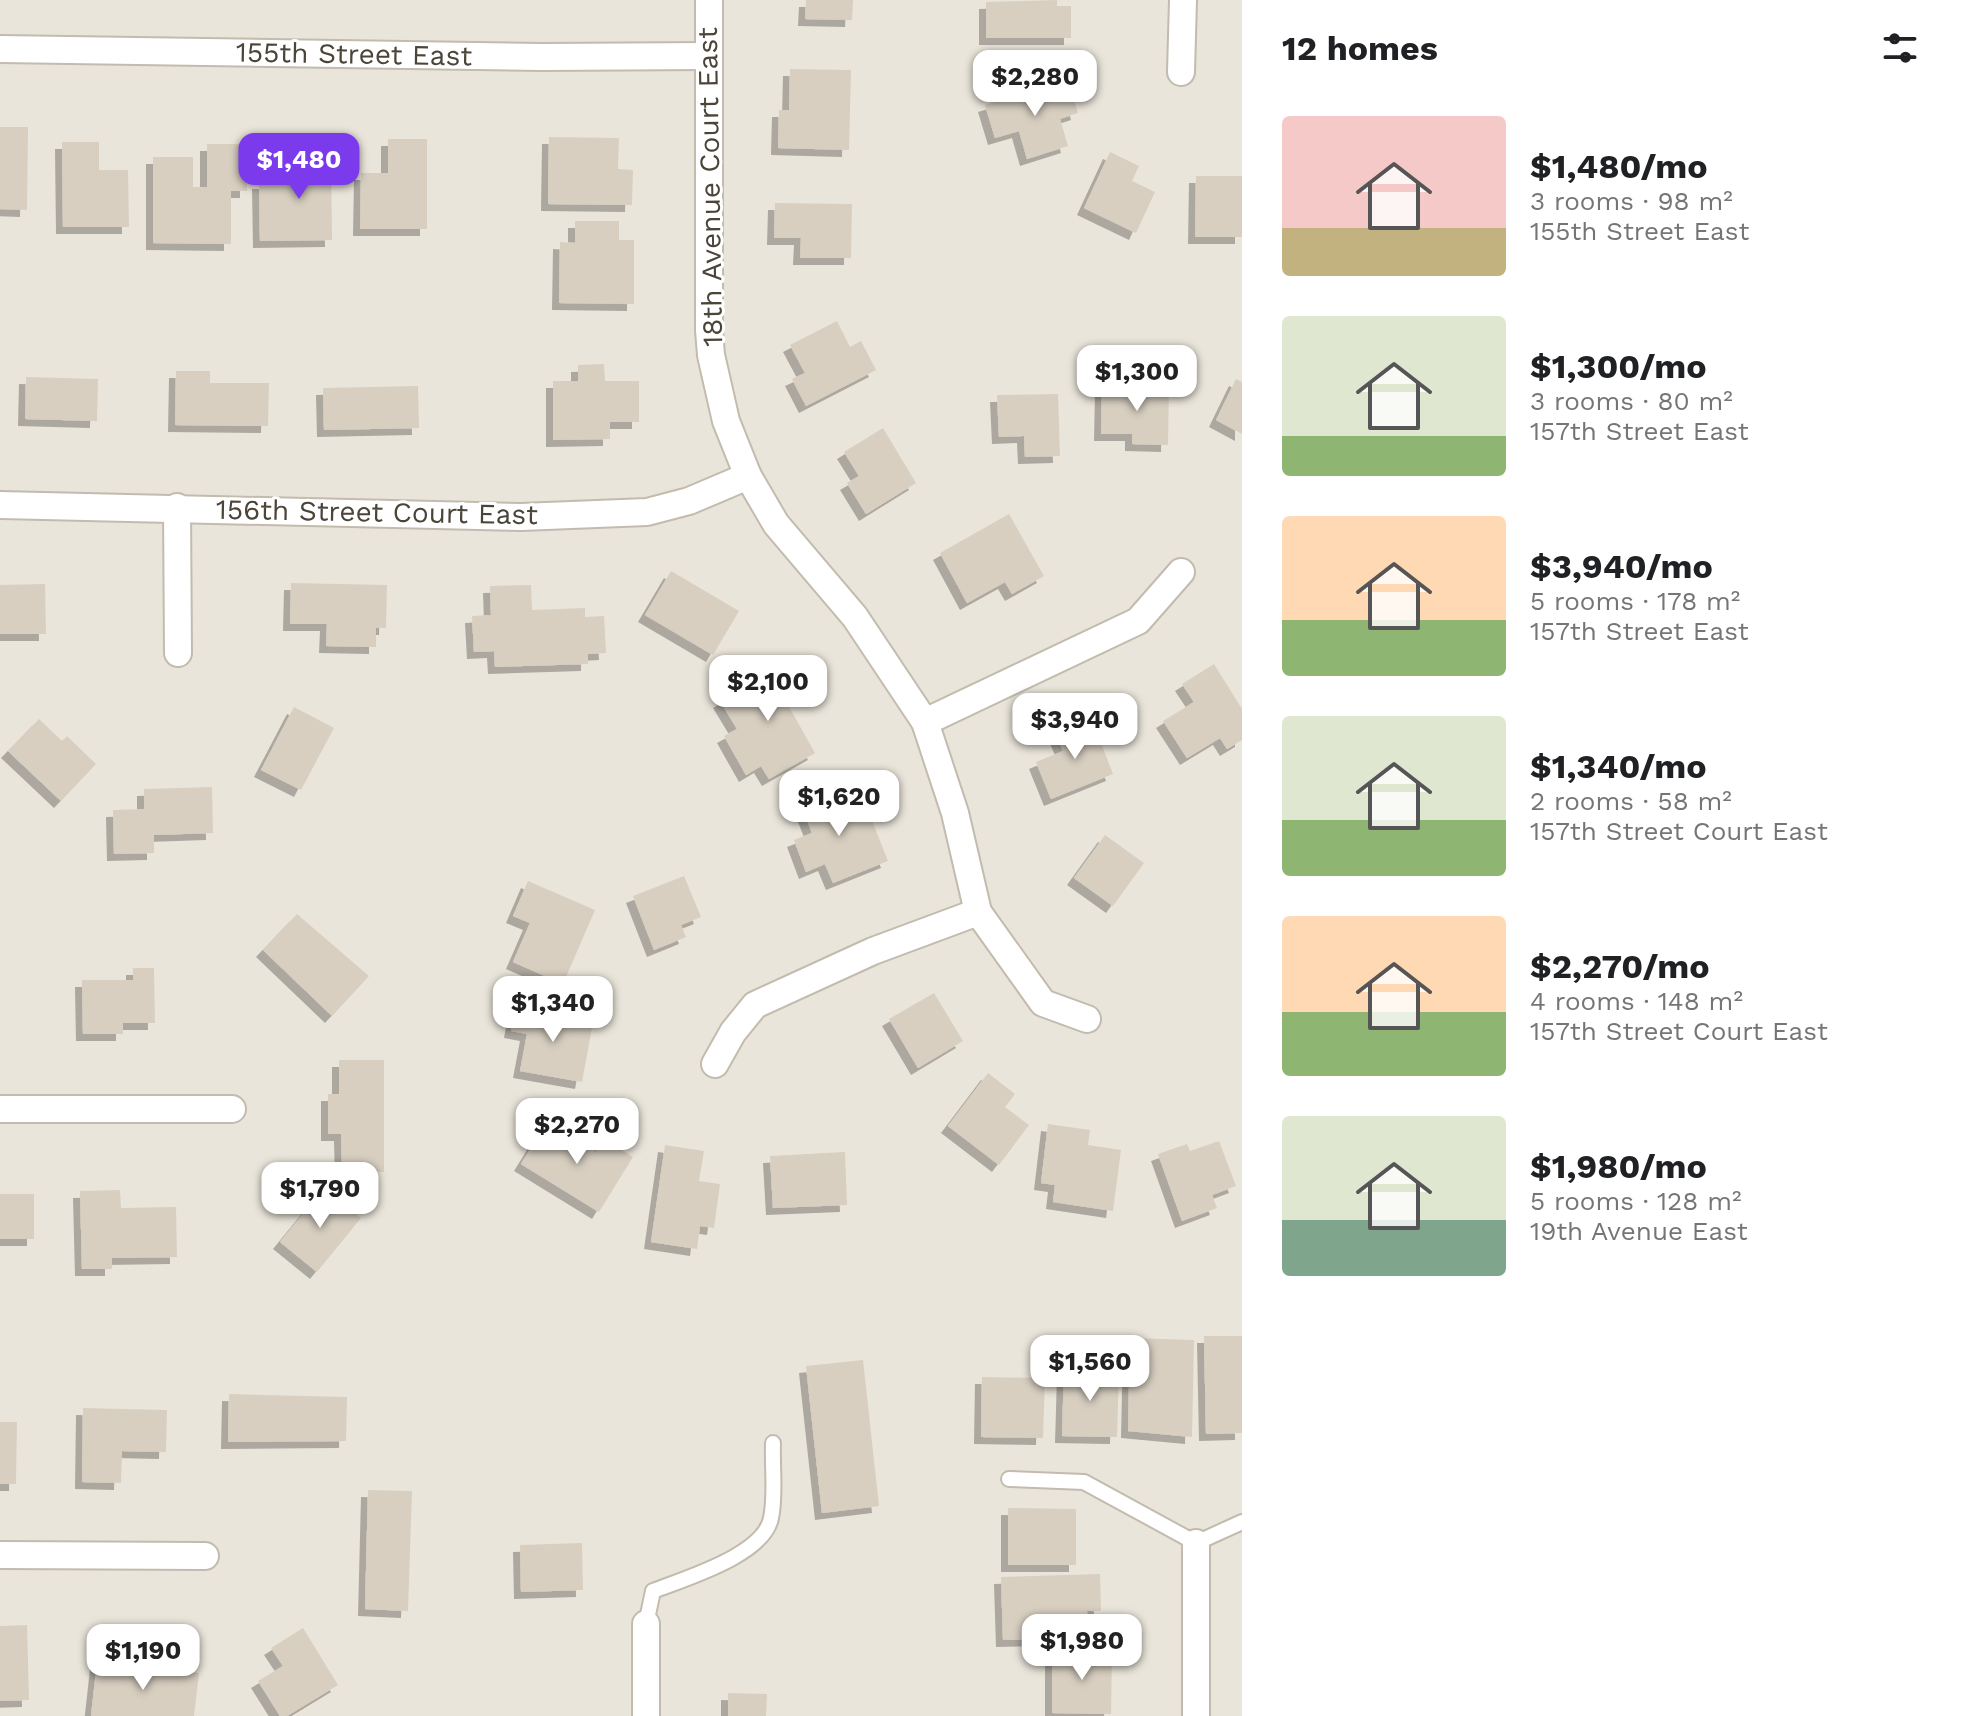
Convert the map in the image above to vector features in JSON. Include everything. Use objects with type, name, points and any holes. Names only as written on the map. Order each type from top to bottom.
[{"type":"street","name":"18th Avenue Court East","points":[[709,0],[711,355],[726,421],[748,476],[776,524],[855,617],[925,722],[955,813],[978,912],[1043,1003],[1087,1019]]},
{"type":"street","points":[[1181,72],[1183,0]]},
{"type":"street","name":"155th Street East","points":[[0,49],[708,56]]},
{"type":"street","name":"156th Street Court East","points":[[0,505],[521,517],[647,512],[689,501],[748,476]]},
{"type":"street","points":[[177,507],[178,653]]},
{"type":"street","points":[[925,722],[1138,621],[1181,572]]},
{"type":"street","points":[[715,1064],[733,1032],[755,1005],[873,951],[978,912]]},
{"type":"street","points":[[0,1109],[232,1109]]},
{"type":"street","points":[[1196,1543],[1196,1716]]},
{"type":"street","points":[[0,1555],[205,1556]]},
{"type":"street","points":[[646,1624],[646,1716]]},
{"type":"lane","points":[[646,1624],[653,1591],[741,1553],[761,1539],[771,1519],[773,1443]]},
{"type":"lane","points":[[1009,1479],[1084,1482],[1196,1543],[1242,1522]]},
{"type":"shaded area","points":[[0,0],[1242,0],[1242,1716],[0,1716]]},
{"type":"building","points":[[806,0],[853,0],[852,20],[805,19]]},
{"type":"building","points":[[1057,0],[1057,6],[1071,6],[1071,38],[986,38],[986,2]]},
{"type":"building","points":[[790,69],[851,70],[849,150],[778,148],[779,110],[789,110]]},
{"type":"building","points":[[1068,80],[1078,113],[1060,119],[1068,146],[1027,159],[1019,131],[995,138],[985,105]]},
{"type":"building","points":[[0,127],[28,127],[27,210],[0,209]]},
{"type":"building","points":[[549,137],[619,138],[618,169],[633,170],[632,205],[548,204]]},
{"type":"building","points":[[388,139],[427,139],[427,229],[360,229],[361,173],[388,173]]},
{"type":"building","points":[[62,142],[99,142],[99,170],[128,170],[129,227],[63,227]]},
{"type":"building","points":[[207,144],[247,144],[247,191],[231,191],[231,244],[153,243],[153,157],[193,157],[193,187],[207,187]]},
{"type":"building","points":[[1110,152],[1139,166],[1132,181],[1155,192],[1136,233],[1084,208]]},
{"type":"building","points":[[289,153],[331,153],[332,240],[260,241],[259,182],[290,182]]},
{"type":"building","points":[[1196,176],[1242,176],[1242,237],[1195,237]]},
{"type":"building","points":[[775,203],[852,204],[851,258],[800,258],[801,238],[774,238]]},
{"type":"building","points":[[575,221],[619,221],[619,240],[634,240],[634,304],[559,303],[560,242],[575,243]]},
{"type":"building","points":[[837,321],[850,347],[861,341],[876,370],[806,406],[792,379],[805,373],[790,345]]},
{"type":"building","points":[[604,364],[605,381],[639,381],[639,422],[610,422],[610,439],[553,440],[553,381],[578,381],[578,365]]},
{"type":"building","points":[[176,371],[210,371],[210,383],[269,383],[268,426],[175,425]]},
{"type":"building","points":[[26,377],[98,379],[97,421],[25,419]]},
{"type":"building","points":[[1236,379],[1242,382],[1242,434],[1216,420]]},
{"type":"building","points":[[418,386],[419,428],[324,430],[323,388]]},
{"type":"building","points":[[1102,386],[1169,387],[1168,445],[1132,444],[1132,434],[1101,434]]},
{"type":"building","points":[[1058,394],[1060,456],[1025,457],[1024,436],[999,437],[997,395]]},
{"type":"building","points":[[883,428],[916,483],[866,514],[847,483],[859,476],[844,452]]},
{"type":"building","points":[[1009,514],[1044,576],[1012,594],[1005,582],[967,603],[940,553]]},
{"type":"building","points":[[671,571],[739,611],[713,655],[645,615]]},
{"type":"building","points":[[291,583],[387,585],[386,628],[376,628],[376,647],[326,646],[327,624],[290,624]]},
{"type":"building","points":[[45,584],[46,634],[0,634],[0,585]]},
{"type":"building","points":[[531,585],[532,610],[585,608],[585,617],[604,616],[606,653],[588,654],[588,664],[495,667],[494,651],[474,652],[472,616],[491,615],[490,586]]},
{"type":"building","points":[[790,660],[809,693],[788,705],[815,753],[769,779],[761,766],[746,775],[724,736],[737,729],[720,701]]},
{"type":"building","points":[[1214,664],[1242,709],[1242,740],[1227,749],[1220,738],[1187,758],[1163,721],[1194,702],[1182,684]]},
{"type":"building","points":[[294,707],[334,728],[301,790],[261,770]]},
{"type":"building","points":[[39,719],[62,741],[67,736],[96,764],[61,801],[8,751]]},
{"type":"building","points":[[1092,720],[1113,774],[1051,799],[1036,762],[1063,751],[1056,734]]},
{"type":"building","points":[[212,787],[213,833],[154,835],[154,853],[114,854],[113,810],[144,809],[144,789]]},
{"type":"building","points":[[839,787],[850,815],[867,808],[888,861],[833,883],[825,864],[806,872],[794,840],[812,833],[800,802]]},
{"type":"building","points":[[1105,835],[1144,863],[1113,906],[1074,878]]},
{"type":"building","points":[[684,876],[701,917],[681,925],[686,937],[654,950],[633,896]]},
{"type":"building","points":[[528,881],[595,910],[563,984],[513,962],[530,923],[513,916]]},
{"type":"building","points":[[297,914],[369,976],[332,1016],[263,950]]},
{"type":"building","points":[[133,968],[154,968],[155,1023],[123,1023],[123,1034],[83,1034],[82,980],[133,980]]},
{"type":"building","points":[[934,993],[963,1041],[918,1068],[889,1019]]},
{"type":"building","points":[[515,1008],[593,1022],[582,1082],[520,1071],[527,1034],[511,1031]]},
{"type":"building","points":[[339,1060],[384,1060],[384,1172],[342,1173],[341,1134],[328,1134],[328,1094],[339,1094]]},
{"type":"building","points":[[988,1073],[1015,1094],[1005,1107],[1029,1125],[999,1165],[948,1126]]},
{"type":"building","points":[[547,1122],[595,1152],[604,1139],[633,1157],[599,1212],[521,1164]]},
{"type":"building","points":[[1048,1124],[1090,1130],[1088,1145],[1121,1150],[1113,1211],[1053,1202],[1055,1185],[1041,1183]]},
{"type":"building","points":[[1219,1141],[1236,1186],[1212,1195],[1217,1208],[1182,1221],[1158,1154],[1187,1144],[1190,1151]]},
{"type":"building","points":[[665,1145],[704,1151],[699,1181],[720,1184],[714,1228],[700,1226],[697,1249],[651,1242]]},
{"type":"building","points":[[845,1152],[847,1205],[773,1208],[770,1156]]},
{"type":"building","points":[[324,1188],[361,1218],[317,1272],[280,1242]]},
{"type":"building","points":[[120,1190],[121,1208],[176,1207],[177,1257],[112,1258],[112,1269],[82,1269],[80,1191]]},
{"type":"building","points":[[0,1194],[34,1194],[34,1239],[0,1239]]},
{"type":"building","points":[[1204,1336],[1242,1336],[1242,1433],[1206,1434]]},
{"type":"building","points":[[1130,1338],[1194,1340],[1192,1437],[1128,1431]]},
{"type":"building","points":[[863,1360],[879,1506],[822,1513],[806,1366]]},
{"type":"building","points":[[1064,1369],[1119,1371],[1117,1437],[1062,1436]]},
{"type":"building","points":[[982,1377],[1045,1378],[1043,1438],[981,1437]]},
{"type":"building","points":[[229,1394],[347,1397],[346,1441],[228,1442]]},
{"type":"building","points":[[83,1408],[167,1410],[166,1452],[122,1451],[121,1483],[82,1482]]},
{"type":"building","points":[[0,1422],[17,1422],[16,1484],[0,1484]]},
{"type":"building","points":[[368,1490],[412,1491],[408,1611],[365,1609]]},
{"type":"building","points":[[1008,1508],[1076,1509],[1076,1565],[1008,1565]]},
{"type":"building","points":[[582,1543],[583,1590],[521,1592],[520,1545]]},
{"type":"building","points":[[1100,1574],[1101,1611],[1087,1611],[1088,1638],[1003,1640],[1001,1577]]},
{"type":"building","points":[[27,1625],[29,1700],[0,1701],[0,1626]]},
{"type":"building","points":[[303,1628],[338,1685],[287,1716],[280,1716],[258,1681],[283,1666],[271,1648]]},
{"type":"building","points":[[1052,1651],[1112,1651],[1111,1714],[1052,1713]]},
{"type":"building","points":[[97,1662],[199,1673],[194,1716],[91,1716]]},
{"type":"building","points":[[728,1693],[767,1694],[766,1716],[728,1716]]}]
